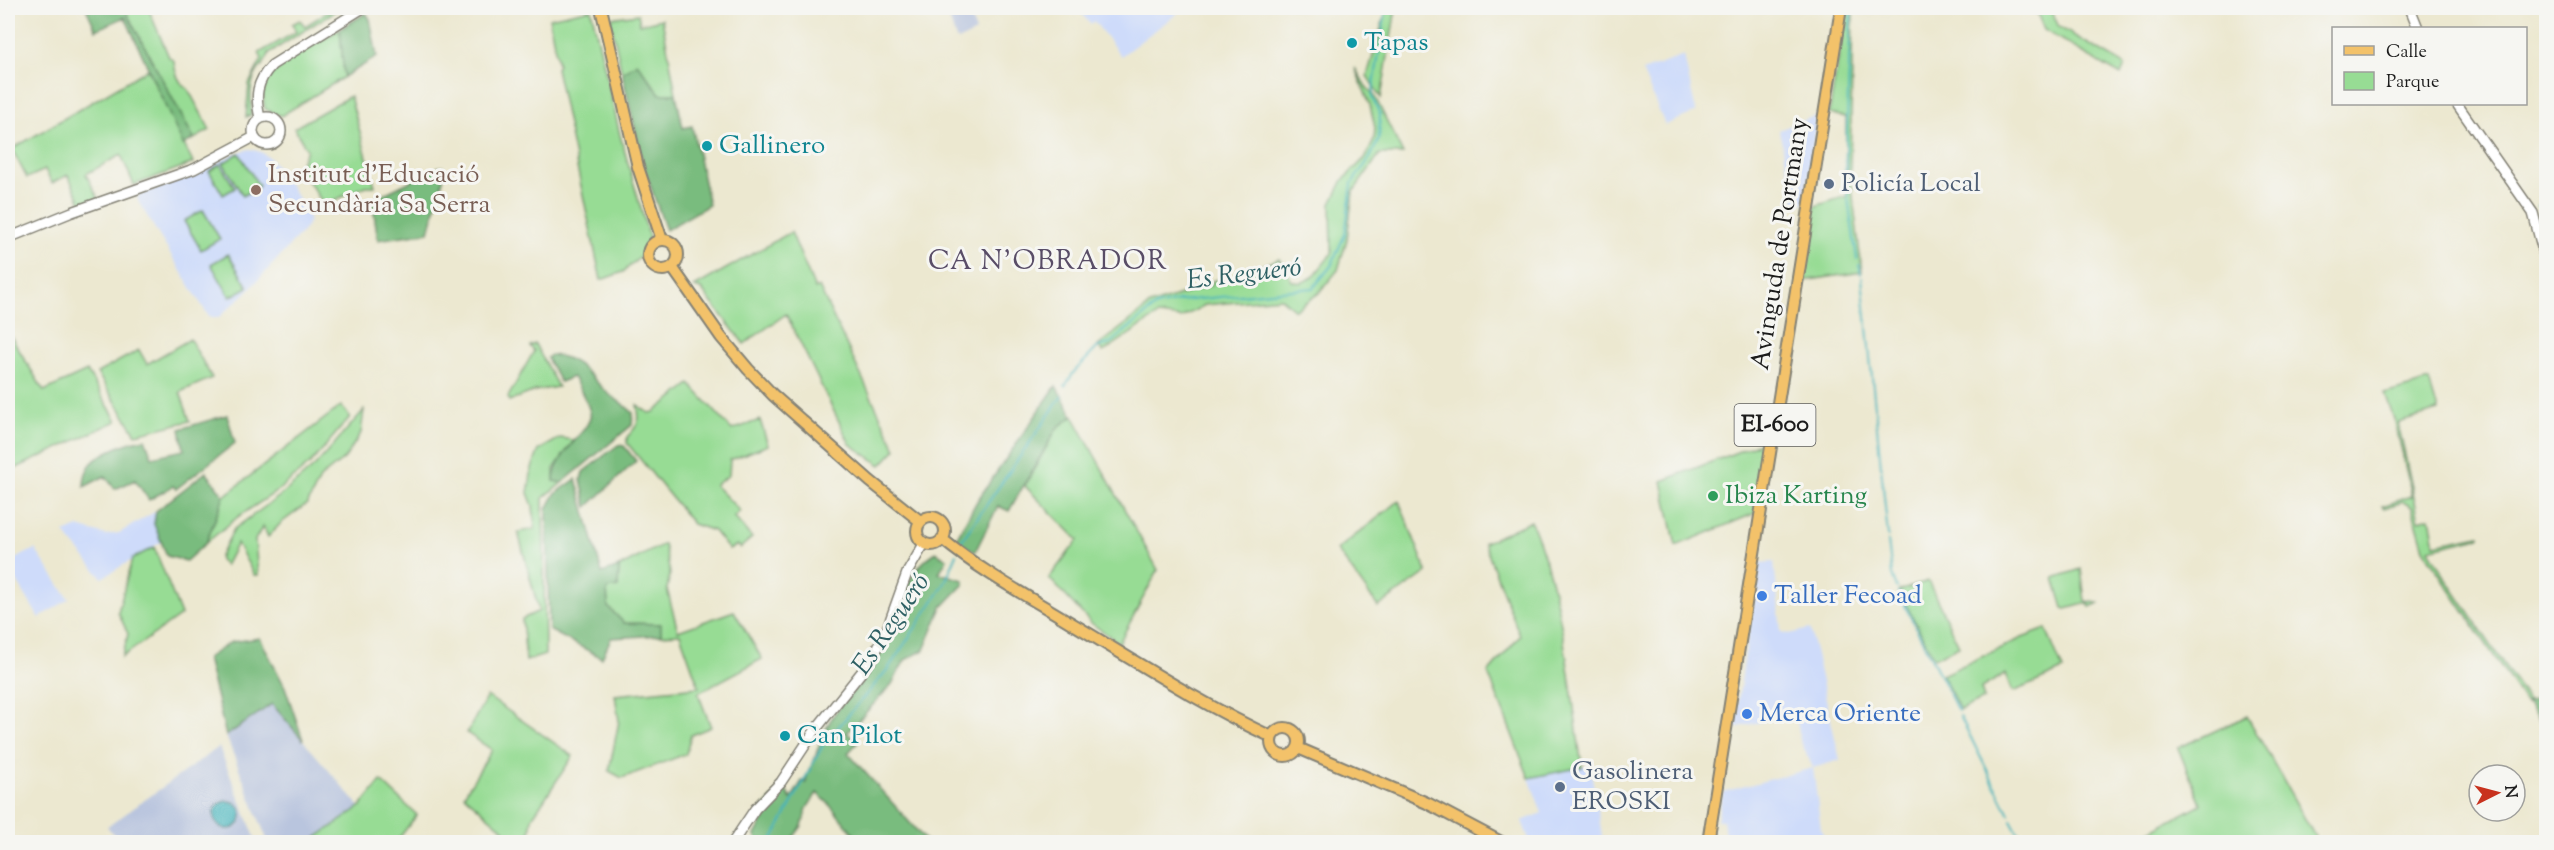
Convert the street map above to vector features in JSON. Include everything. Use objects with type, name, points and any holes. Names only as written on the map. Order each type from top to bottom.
[{"type":"main road","points":[[601,8],[638,167],[662,240]]},
{"type":"main road","name":"Avinguda de Portmany","points":[[1708,843],[1841,8]]},
{"type":"main road","points":[[662,240],[671,242],[677,248],[678,257],[672,267],[659,269],[653,265],[649,258],[651,246],[662,240]]},
{"type":"main road","points":[[672,267],[721,337],[748,369],[800,418],[920,521]]},
{"type":"main road","points":[[931,516],[939,519],[944,526],[942,539],[932,545],[924,544],[916,533],[920,521],[931,516]]},
{"type":"main road","points":[[942,539],[964,555],[1190,694],[1272,737]]},
{"type":"main road","points":[[1278,730],[1292,730],[1298,738],[1298,748],[1287,756],[1277,754],[1271,747],[1272,737],[1278,730]]},
{"type":"main road","points":[[1298,748],[1426,803],[1502,843]]},
{"type":"street","points":[[260,118],[256,92],[259,83],[272,65],[363,8]]},
{"type":"street","points":[[2410,8],[2418,27]]},
{"type":"street","points":[[2458,105],[2534,213],[2547,262]]},
{"type":"street","points":[[260,118],[272,118],[277,122],[280,133],[273,143],[266,145],[254,137],[255,123],[260,118]]},
{"type":"street","points":[[8,238],[72,212],[194,169],[254,137]]},
{"type":"street","points":[[733,843],[754,809],[781,782],[816,729],[872,659],[887,629],[907,573],[924,544]]},
{"type":"shaded area","points":[[946,8],[956,8],[957,11],[967,8],[976,32],[959,40],[956,39]]},
{"type":"shaded area","points":[[1077,8],[1173,8],[1178,13],[1121,56],[1094,21],[1090,24]]},
{"type":"shaded area","points":[[1684,56],[1696,112],[1665,125],[1642,71]]},
{"type":"shaded area","points":[[1817,115],[1806,202],[1795,204],[1779,130]]},
{"type":"shaded area","points":[[250,149],[261,152],[271,159],[308,212],[309,221],[305,229],[249,290],[218,318],[209,317],[138,201],[138,195],[206,169],[234,153]]},
{"type":"shaded area","points":[[156,511],[154,524],[161,542],[102,578],[64,533],[78,527],[106,535],[119,533]]},
{"type":"shaded area","points":[[35,549],[69,599],[39,618],[8,566],[8,556],[12,554],[15,559]]},
{"type":"shaded area","points":[[1774,562],[1781,632],[1789,634],[1810,629],[1840,760],[1813,768],[1800,740],[1796,714],[1734,728],[1759,563]]},
{"type":"shaded area","points":[[272,704],[360,807],[310,842],[268,842],[226,736]]},
{"type":"shaded area","points":[[219,747],[257,842],[121,842],[107,827]]},
{"type":"shaded area","points":[[1590,765],[1603,842],[1530,842],[1522,821],[1542,813],[1529,778]]},
{"type":"shaded area","points":[[1813,768],[1821,829],[1827,842],[1726,842],[1723,820],[1717,820],[1723,792]]},
{"type":"green space","points":[[86,8],[124,8],[194,139],[183,145],[125,17],[96,30]]},
{"type":"green space","points":[[124,8],[148,8],[169,57],[174,61],[178,77],[188,89],[210,130],[194,139]]},
{"type":"green space","points":[[334,8],[340,8],[269,53],[254,77],[251,88],[251,115],[246,117],[249,84],[262,59],[259,53],[296,32],[292,24],[300,20],[305,26]]},
{"type":"green space","points":[[1387,8],[1396,8],[1381,98],[1367,76]]},
{"type":"green space","points":[[1847,8],[1853,8],[1850,172],[1862,272],[1802,281],[1815,206],[1847,196],[1846,117],[1829,114]]},
{"type":"green space","points":[[2035,8],[2050,8],[2059,27],[2125,65],[2121,75],[2044,30]]},
{"type":"green space","points":[[591,9],[620,135],[649,237],[640,257],[623,272],[601,280],[556,68],[558,65],[549,18]]},
{"type":"green space","points":[[366,13],[370,19],[377,57],[344,77],[340,29]]},
{"type":"green space","points":[[638,14],[640,24],[662,19],[676,94],[660,94],[637,63],[622,73],[610,18]]},
{"type":"green space","points":[[340,29],[344,77],[281,116],[265,109],[263,91],[269,77],[287,62]]},
{"type":"green space","points":[[637,63],[660,94],[676,94],[683,128],[692,126],[709,205],[666,230],[644,168],[622,73]]},
{"type":"green space","points":[[1355,68],[1366,87],[1374,95],[1403,154],[1380,154],[1353,192],[1347,239],[1338,270],[1319,293],[1295,310],[1281,298],[1205,305],[1181,318],[1158,315],[1103,352],[1098,346],[1150,305],[1212,285],[1212,281],[1237,275],[1279,259],[1292,281],[1301,283],[1313,277],[1332,253],[1331,204],[1343,180],[1366,157],[1374,140],[1375,128],[1370,105]]},
{"type":"green space","points":[[148,69],[193,163],[134,185],[121,155],[86,174],[98,198],[82,204],[68,175],[52,183],[45,170],[27,178],[12,149]]},
{"type":"green space","points":[[350,96],[375,186],[366,186],[324,205],[299,167],[307,150],[294,128]]},
{"type":"green space","points":[[239,153],[259,186],[243,196],[223,163]]},
{"type":"green space","points":[[220,164],[235,188],[223,195],[209,171]]},
{"type":"green space","points":[[443,167],[445,172],[429,232],[378,240],[372,200]]},
{"type":"green space","points":[[203,210],[220,239],[201,250],[184,221]]},
{"type":"green space","points":[[791,232],[815,289],[819,287],[896,449],[881,465],[850,444],[786,314],[744,344],[701,289],[694,287]]},
{"type":"green space","points":[[228,254],[248,287],[230,297],[211,264]]},
{"type":"green space","points":[[8,332],[44,391],[87,371],[117,421],[8,472]]},
{"type":"green space","points":[[190,339],[212,378],[180,392],[190,421],[136,434],[97,373],[139,350],[147,364]]},
{"type":"green space","points":[[535,344],[558,387],[535,391],[509,401],[508,397],[534,351],[530,346]]},
{"type":"green space","points":[[551,355],[577,364],[633,413],[632,425],[562,483],[554,481],[556,470],[560,460],[586,425],[590,412],[573,377],[560,382],[547,358]]},
{"type":"green space","points":[[2429,381],[2438,411],[2398,423],[2419,520],[2430,517],[2435,544],[2480,535],[2480,537],[2429,549],[2529,702],[2526,704],[2424,549],[2412,507],[2403,502],[2384,508],[2382,506],[2412,496],[2395,422],[2385,394]]},
{"type":"green space","points":[[690,384],[732,430],[760,420],[768,445],[730,460],[729,475],[715,485],[740,511],[734,517],[752,538],[740,548],[737,545],[729,550],[714,531],[693,524],[627,443],[627,437],[638,422],[637,405],[649,413],[654,412]]},
{"type":"green space","points":[[1056,386],[1073,416],[1057,428],[1009,511],[998,506],[975,552],[956,539],[977,501]]},
{"type":"green space","points":[[341,406],[350,417],[311,463],[276,492],[239,516],[206,543],[224,496]]},
{"type":"green space","points":[[364,410],[361,433],[345,458],[321,477],[308,503],[281,523],[268,537],[263,526],[255,540],[258,575],[254,575],[237,543],[225,566],[219,558],[234,529],[281,495],[315,466]]},
{"type":"green space","points":[[227,415],[235,443],[176,489],[173,486],[149,500],[135,480],[115,489],[105,476],[84,487],[89,466],[109,451],[145,439],[152,457],[184,450],[180,429]]},
{"type":"green space","points":[[1073,416],[1158,570],[1119,643],[1091,623],[1049,578],[1078,540],[1025,486],[1057,428]]},
{"type":"green space","points":[[560,438],[574,440],[554,469],[554,481],[562,483],[543,498],[545,655],[526,661],[522,619],[539,611],[518,532],[535,529],[533,506],[528,493],[532,468],[539,450]]},
{"type":"green space","name":"Ibiza Karting","points":[[1768,440],[1758,512],[1676,546],[1662,481]]},
{"type":"green space","points":[[618,445],[624,446],[636,461],[587,507],[581,480],[583,472]]},
{"type":"green space","points":[[206,472],[224,496],[206,543],[186,561],[167,556],[154,524],[156,511]]},
{"type":"green space","points":[[576,479],[602,573],[619,567],[618,587],[607,589],[608,607],[624,623],[661,624],[661,635],[611,638],[602,658],[549,630],[547,509],[555,494]]},
{"type":"green space","points":[[1399,501],[1427,572],[1378,607],[1337,550]]},
{"type":"green space","points":[[1531,521],[1542,548],[1558,609],[1582,767],[1529,778],[1488,673],[1520,636],[1484,543]]},
{"type":"green space","points":[[664,544],[670,573],[667,589],[678,631],[734,611],[762,659],[698,693],[711,727],[691,735],[686,754],[622,778],[609,771],[619,721],[615,695],[699,687],[680,634],[661,635],[660,624],[624,623],[608,607],[607,589],[618,587],[619,567]]},
{"type":"green space","points":[[154,547],[181,615],[122,657],[128,634],[118,612],[132,559]]},
{"type":"green space","points":[[936,552],[947,559],[939,573],[964,580],[964,584],[942,607],[924,650],[905,660],[892,684],[847,733],[858,742],[848,753],[927,842],[861,842],[817,793],[807,808],[802,826],[790,842],[758,842],[755,835],[764,819],[760,811],[783,786],[791,799],[802,781],[806,783],[822,736],[830,721],[873,666],[906,586],[914,573]]},
{"type":"green space","points":[[2081,569],[2085,601],[2099,603],[2090,607],[2088,603],[2063,608],[2054,578]]},
{"type":"green space","points":[[1928,581],[1959,646],[1934,658],[1899,591]]},
{"type":"green space","points":[[2046,629],[2063,670],[2013,692],[2005,674],[1981,688],[1984,699],[1960,710],[1942,675]]},
{"type":"green space","points":[[260,638],[285,687],[303,740],[272,704],[226,736],[207,658],[231,642]]},
{"type":"green space","points":[[2546,695],[2546,730],[2527,702]]},
{"type":"green space","points":[[487,696],[573,756],[532,818],[530,833],[524,842],[518,842],[464,795],[492,750],[467,733]]},
{"type":"green space","points":[[2247,716],[2318,842],[2131,842],[2201,804],[2178,748]]},
{"type":"green space","points":[[381,781],[417,815],[396,842],[310,842],[360,807]]},
{"type":"water","points":[[228,801],[238,805],[242,815],[238,825],[228,829],[218,825],[214,815],[218,805]]},
{"type":"waterway","points":[[1851,8],[1845,179],[1857,259]]},
{"type":"waterway","name":"Es Regueró","points":[[1065,386],[1074,372],[1098,347],[1109,344],[1156,306],[1180,301],[1313,288],[1331,266],[1345,234],[1352,183],[1370,158],[1379,139],[1380,114],[1372,97],[1385,15]]},
{"type":"waterway","points":[[2537,206],[2546,204]]},
{"type":"waterway","points":[[1859,265],[1861,274]]},
{"type":"waterway","points":[[1862,278],[1888,536]]},
{"type":"waterway","name":"Es Regueró","points":[[959,549],[962,540],[1062,396]]},
{"type":"waterway","points":[[1888,541],[1892,575],[1897,588]]},
{"type":"waterway","name":"Es Regueró","points":[[771,842],[823,745],[888,669],[944,585],[957,554]]},
{"type":"waterway","points":[[1898,592],[1958,711]]},
{"type":"waterway","points":[[1960,716],[2009,814]]},
{"type":"waterway","points":[[2011,820],[2023,842]]},
{"type":"place","name":"Tapas","points":[[1352,43]]},
{"type":"place","name":"Gallinero","points":[[707,146]]},
{"type":"place","name":"Policía Local","points":[[1829,184]]},
{"type":"place","name":"Institut d'Educació Secundària Sa Serra","points":[[256,190]]},
{"type":"place","name":"Ibiza Karting","points":[[1713,496]]},
{"type":"place","name":"Taller Fecoad","points":[[1762,596]]},
{"type":"place","name":"Merca Oriente","points":[[1747,714]]},
{"type":"place","name":"Can Pilot","points":[[785,736]]},
{"type":"place","name":"Gasolinera EROSKI","points":[[1560,787]]},
{"type":"district","name":"CA N'OBRADOR","points":[[1048,262]]}]
